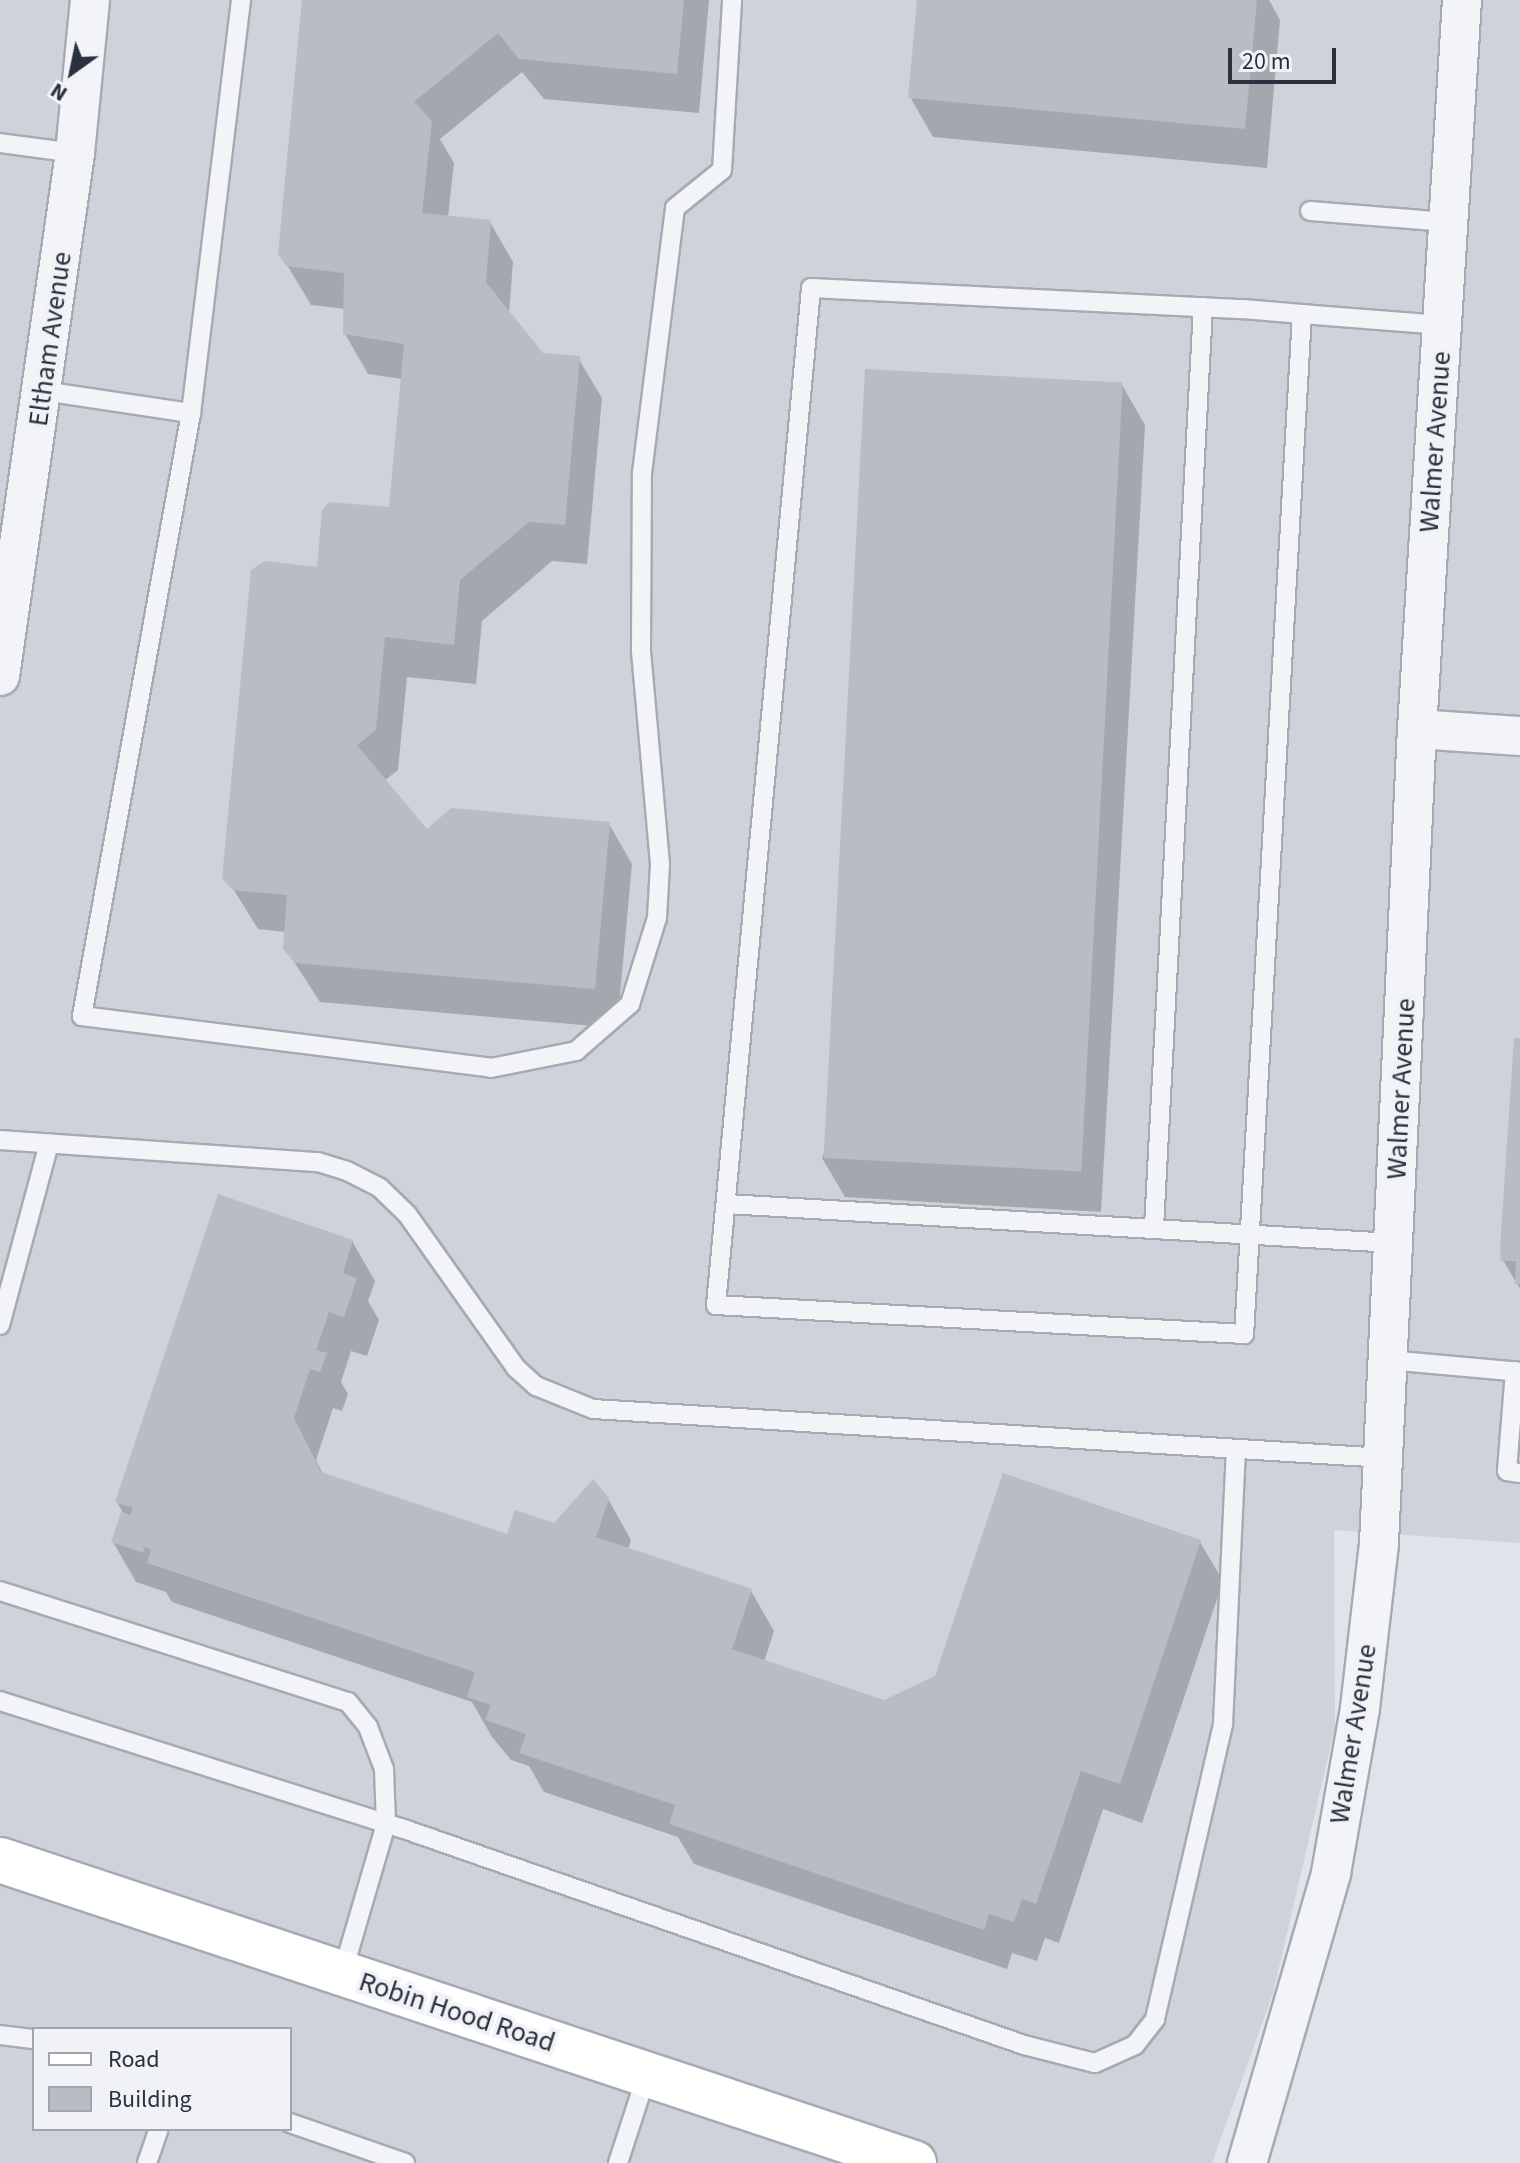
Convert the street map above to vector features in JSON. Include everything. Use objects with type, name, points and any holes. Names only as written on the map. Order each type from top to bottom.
[{"type":"street","name":"Eltham Avenue","points":[[1,665],[75,153],[90,0]]},
{"type":"street","name":"Walmer Avenue","points":[[1247,2163],[1331,1873],[1360,1708],[1385,1458],[1417,729],[1462,0]]},
{"type":"street","points":[[1417,729],[1520,736]]},
{"type":"street","name":"Robin Hood Road","points":[[0,1860],[914,2163]]},
{"type":"lane","points":[[241,0],[191,413],[82,1016],[491,1068],[576,1051],[630,1004],[657,918],[660,864],[641,649],[642,473],[675,208],[722,170],[732,0]]},
{"type":"lane","points":[[0,143],[75,153]]},
{"type":"lane","points":[[1310,211],[1448,222]]},
{"type":"lane","points":[[1302,314],[1244,1334],[716,1305],[811,288],[1203,307],[1302,314],[1442,325]]},
{"type":"lane","points":[[1154,1227],[1203,307]]},
{"type":"lane","points":[[43,391],[191,413]]},
{"type":"lane","points":[[0,1140],[318,1162],[347,1171],[380,1188],[407,1214],[516,1368],[536,1386],[593,1409],[1385,1458]]},
{"type":"lane","points":[[0,1325],[49,1143]]},
{"type":"lane","points":[[727,1204],[1249,1232],[1394,1243]]},
{"type":"lane","points":[[1389,1360],[1517,1372],[1507,1471],[1520,1473]]},
{"type":"lane","points":[[0,1701],[386,1824],[1024,2045],[1095,2063],[1135,2045],[1155,2019],[1223,1724],[1236,1449]]},
{"type":"lane","points":[[0,1591],[348,1702],[368,1727],[384,1769],[386,1824],[342,1974]]},
{"type":"lane","points":[[0,2035],[32,2039]]},
{"type":"lane","points":[[618,2163],[647,2074]]},
{"type":"lane","points":[[292,2124],[405,2163]]},
{"type":"lane","points":[[147,2163],[158,2131]]},
{"type":"shaded area","points":[[0,0],[1520,0],[1520,1543],[1334,1530],[1335,1727],[1273,1993],[1212,2163],[0,2163]]},
{"type":"building","points":[[302,0],[684,0],[677,74],[519,59],[498,33],[414,102],[432,121],[422,213],[491,220],[486,282],[543,353],[580,356],[565,525],[529,522],[460,580],[454,645],[385,637],[376,730],[357,745],[427,829],[451,808],[610,822],[595,989],[295,963],[283,949],[287,895],[233,890],[222,878],[251,570],[265,561],[317,567],[322,510],[329,502],[389,507],[404,344],[343,334],[344,273],[286,266],[278,254]]},
{"type":"building","points":[[917,0],[1257,0],[1245,129],[908,98]]},
{"type":"building","points":[[865,369],[1123,383],[1081,1171],[824,1158]]},
{"type":"building","points":[[1514,1038],[1520,1038],[1520,1284],[1515,1284],[1516,1261],[1501,1261],[1500,1248]]},
{"type":"building","points":[[218,1194],[353,1240],[343,1273],[357,1278],[344,1317],[329,1312],[316,1350],[327,1353],[320,1372],[310,1369],[294,1418],[321,1472],[507,1534],[515,1510],[554,1523],[593,1479],[609,1498],[596,1537],[752,1589],[732,1649],[884,1700],[935,1676],[1003,1473],[1201,1540],[1120,1784],[1081,1771],[1036,1904],[1022,1899],[1014,1922],[989,1914],[984,1930],[669,1824],[675,1805],[519,1753],[526,1734],[485,1720],[491,1705],[467,1697],[475,1672],[147,1563],[151,1550],[145,1547],[143,1553],[111,1542],[121,1512],[130,1515],[133,1508],[115,1502]]}]
